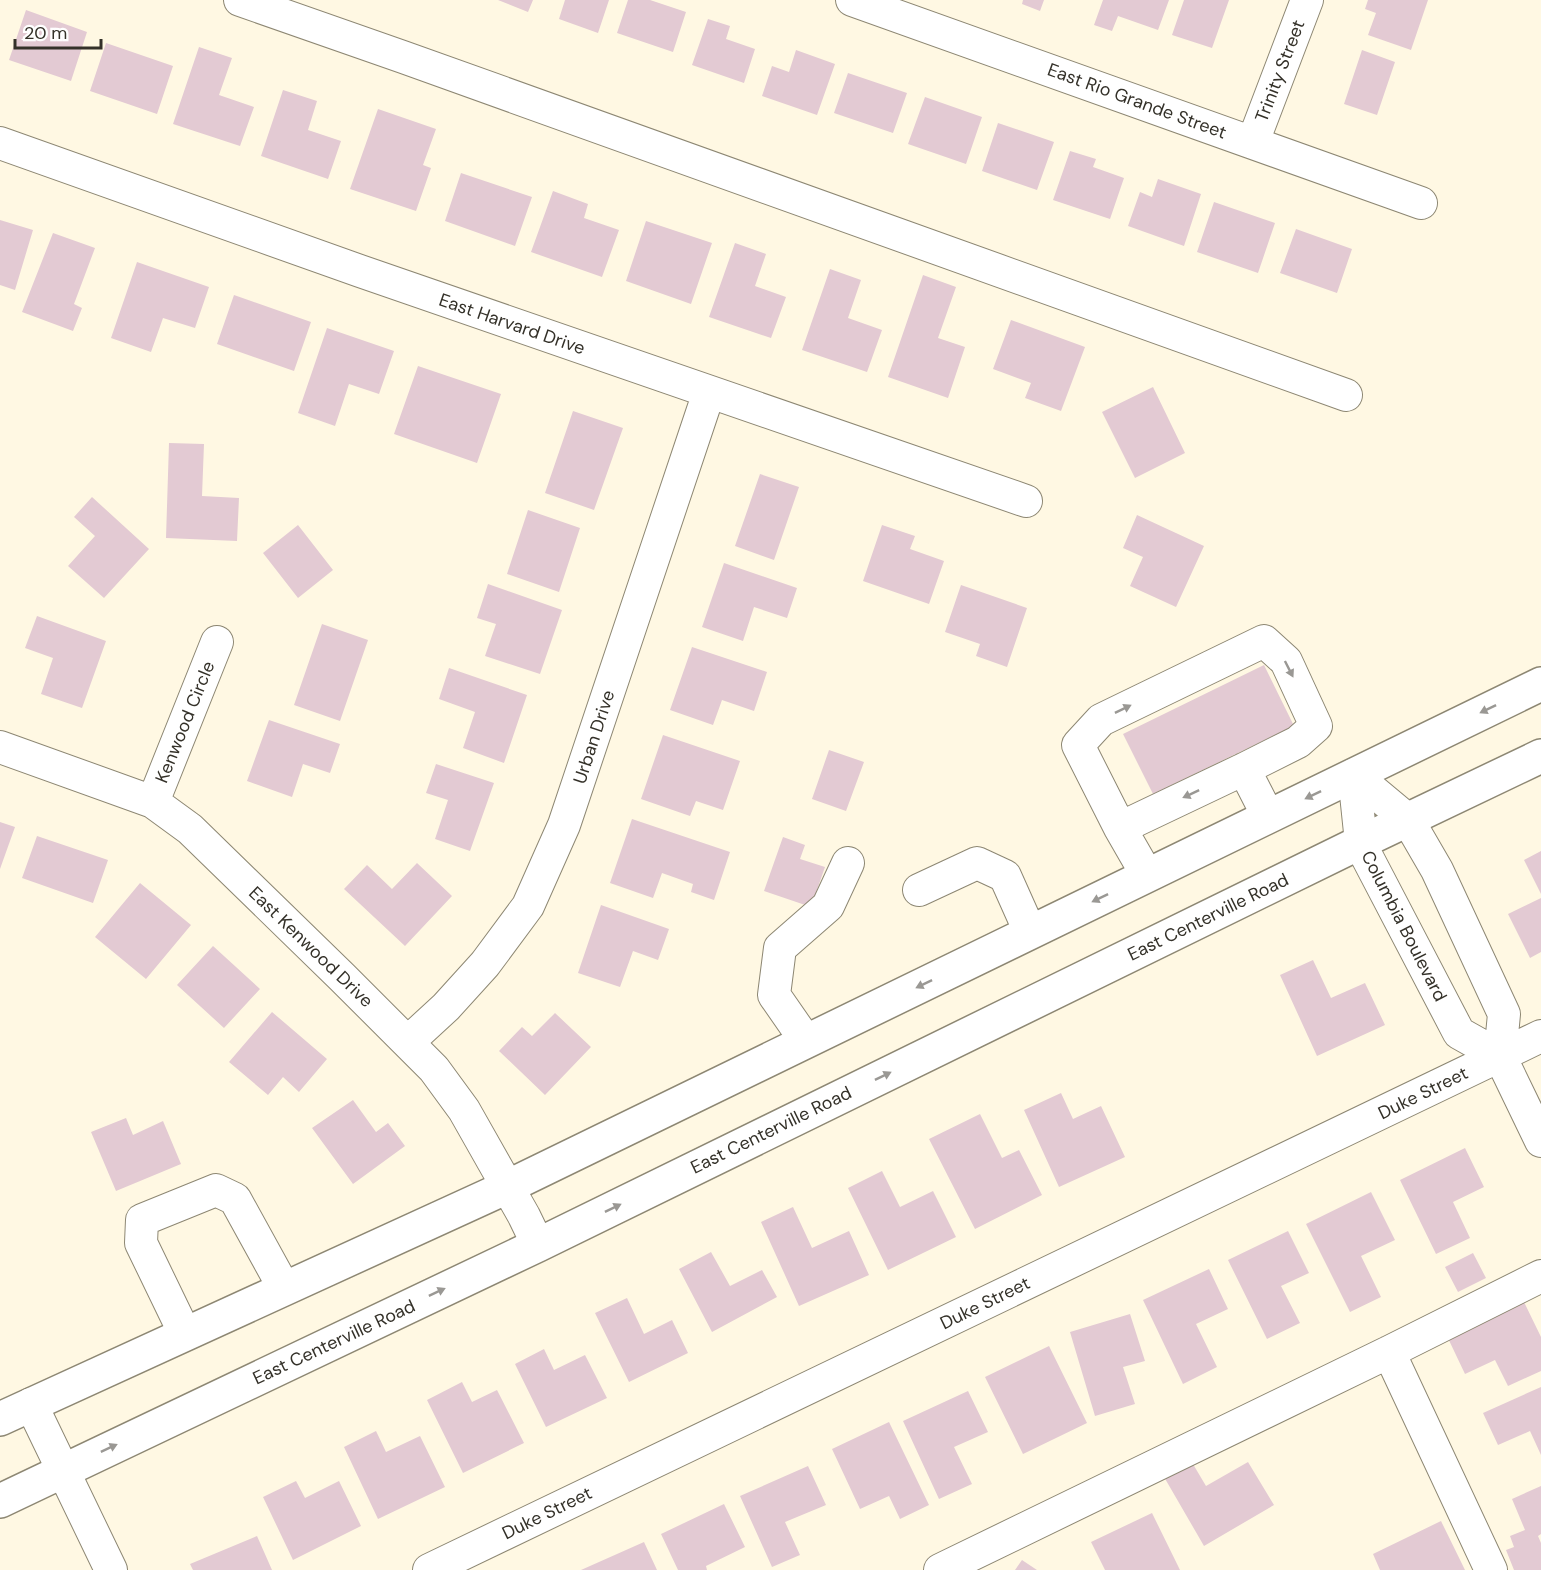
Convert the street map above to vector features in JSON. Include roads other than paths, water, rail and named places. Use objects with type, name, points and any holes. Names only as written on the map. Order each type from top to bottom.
[{"type":"main road","points":[[0,1419],[507,1187],[1541,684]]},
{"type":"main road","name":"East Centerville Road","points":[[0,1501],[538,1245],[1541,756]]},
{"type":"street","points":[[240,0],[1346,395]]},
{"type":"street","name":"East Rio Grande Street","points":[[852,0],[1421,203]]},
{"type":"street","name":"Trinity Street","points":[[1253,142],[1307,0]]},
{"type":"street","name":"East Harvard Drive","points":[[0,143],[348,267],[1026,501]]},
{"type":"street","name":"Urban Drive","points":[[408,1042],[446,1007],[485,964],[528,906],[564,825],[708,392]]},
{"type":"street","points":[[1120,828],[1298,742],[1316,726],[1286,661],[1264,641],[1101,720],[1078,745],[1120,828],[1147,875]]},
{"type":"street","name":"Kenwood Circle","points":[[153,802],[217,642]]},
{"type":"street","name":"East Kenwood Drive","points":[[0,747],[153,802],[190,829],[434,1069],[464,1110],[538,1245]]},
{"type":"street","points":[[1244,769],[1268,816]]},
{"type":"street","points":[[1354,775],[1408,820],[1437,870],[1504,1014],[1500,1056],[1541,1141]]},
{"type":"street","name":"Columbia Boulevard","points":[[1354,775],[1361,842],[1365,854],[1459,1033],[1500,1056]]},
{"type":"street","points":[[806,1041],[774,995],[780,948],[828,906],[848,863]]},
{"type":"street","points":[[919,890],[977,863],[1005,876],[1029,932]]},
{"type":"street","name":"Duke Street","points":[[429,1570],[1541,1036]]},
{"type":"street","points":[[184,1334],[141,1243],[142,1220],[216,1190],[235,1198],[284,1288]]},
{"type":"street","points":[[940,1570],[1541,1276]]},
{"type":"street","points":[[1389,1352],[1491,1570]]},
{"type":"street","points":[[31,1404],[111,1570]]}]
